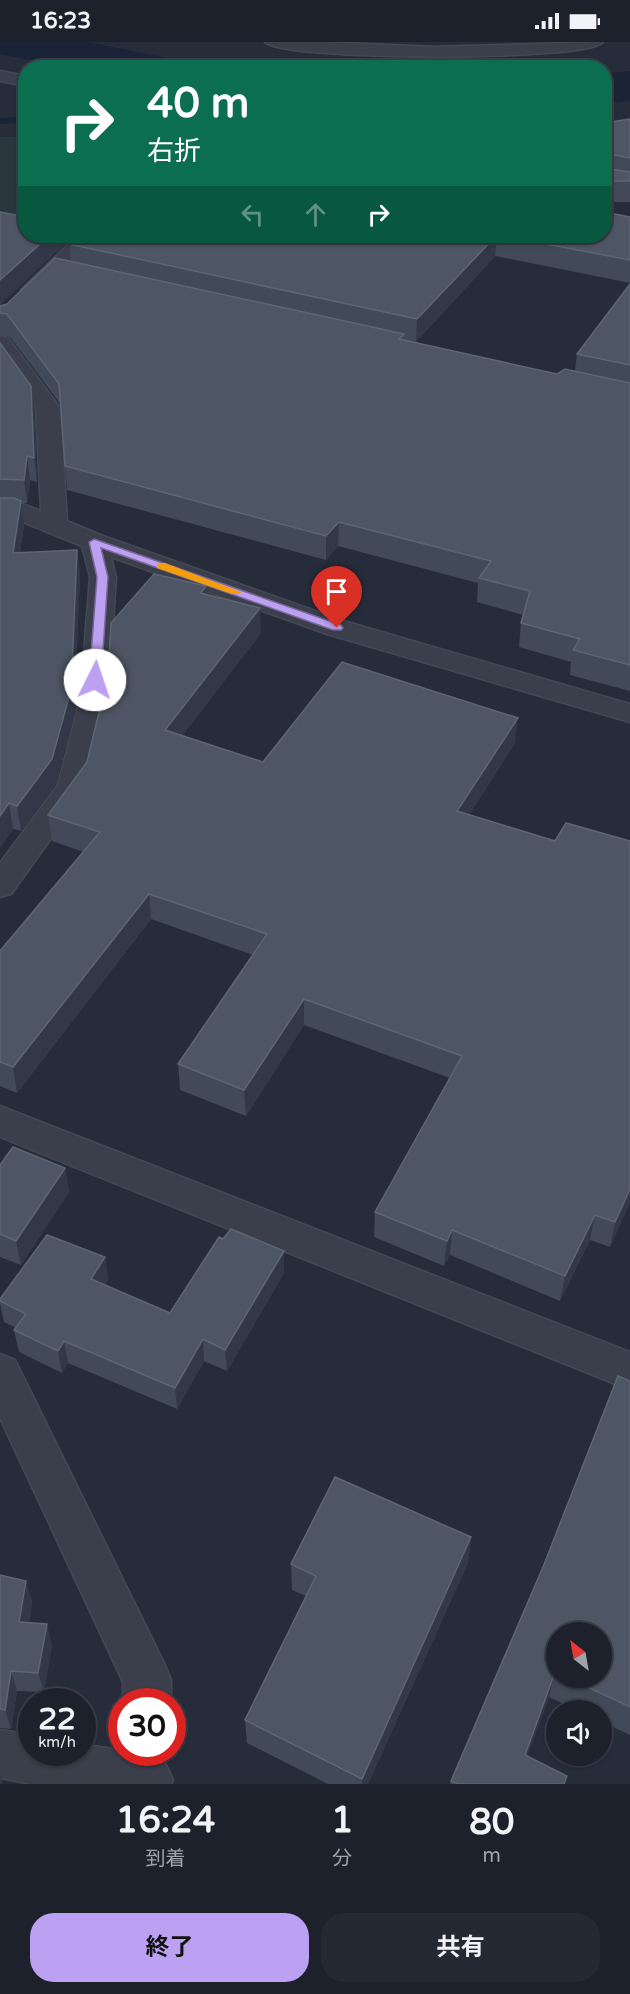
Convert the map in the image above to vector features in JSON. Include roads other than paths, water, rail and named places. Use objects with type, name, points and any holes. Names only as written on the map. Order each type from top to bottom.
[{"type":"street","points":[[273,42],[322,48],[446,53],[568,46],[595,42]]},
{"type":"street","points":[[0,76],[18,79]]},
{"type":"street","points":[[19,302],[81,243]]},
{"type":"street","points":[[54,270],[76,275]]},
{"type":"street","points":[[0,343],[48,408],[54,524]]},
{"type":"street","points":[[0,512],[22,512],[94,542],[337,628],[630,713]]},
{"type":"street","points":[[0,886],[73,787],[94,700],[103,577],[94,542]]},
{"type":"street","points":[[0,1121],[630,1371]]},
{"type":"street","points":[[0,1373],[147,1680],[147,1688]]},
{"type":"street","points":[[0,1754],[148,1772]]},
{"type":"waterway","points":[[9,42],[107,60]]},
{"type":"waterway","points":[[612,88],[630,86]]},
{"type":"waterway","points":[[0,121],[18,120]]}]
